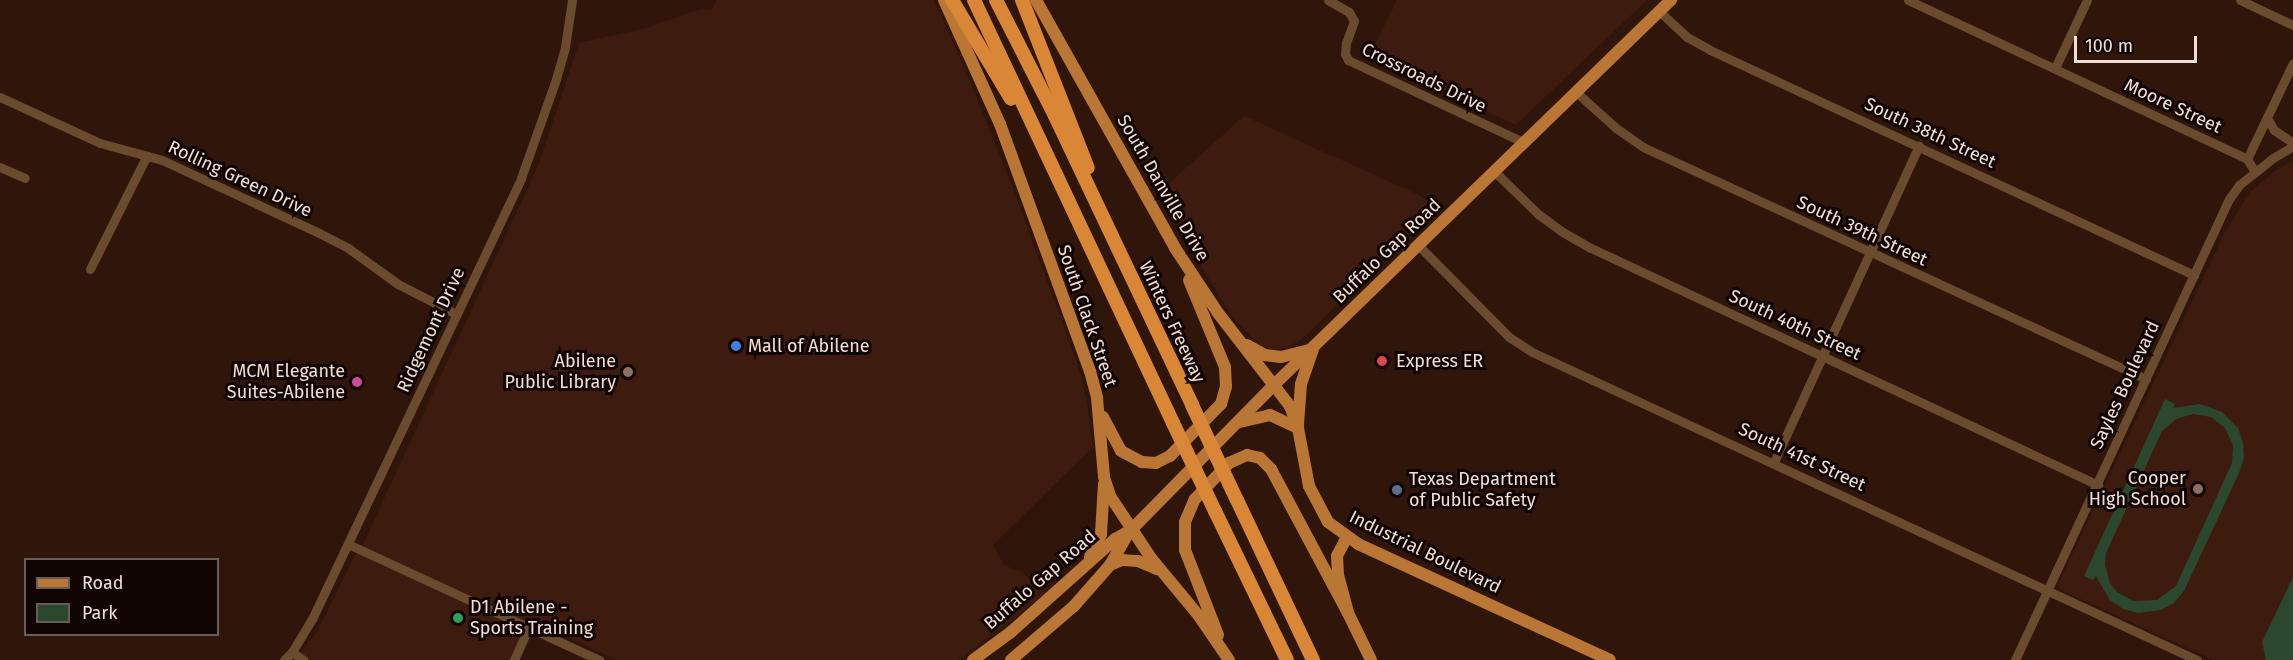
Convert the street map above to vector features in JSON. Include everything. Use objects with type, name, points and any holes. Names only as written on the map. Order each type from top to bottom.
[{"type":"highway","points":[[952,0],[1049,163]]},
{"type":"highway","points":[[974,0],[1049,163],[1287,660]]},
{"type":"highway","name":"Winters Freeway","points":[[996,0],[1055,116],[1313,660]]},
{"type":"highway","points":[[1022,0],[1130,276]]},
{"type":"highway","points":[[1238,557],[1276,660]]},
{"type":"main road","name":"South Clack Street","points":[[944,0],[1000,124],[1090,371],[1097,398],[1104,477],[1110,496],[1131,530],[1199,616],[1227,658]]},
{"type":"main road","name":"South Danville Drive","points":[[1036,0],[1175,248],[1218,313],[1275,384]]},
{"type":"main road","name":"Buffalo Gap Road","points":[[1011,660],[1074,606],[1110,565],[1131,530],[1275,384],[1671,0]]},
{"type":"main road","points":[[1097,398],[1107,428],[1121,451],[1142,462],[1156,463],[1170,456],[1221,404],[1226,387],[1225,367],[1175,248]]},
{"type":"main road","points":[[1240,340],[1258,353],[1281,357],[1313,348]]},
{"type":"main road","points":[[1235,424],[1270,415],[1298,428],[1301,384],[1313,348]]},
{"type":"main road","name":"Industrial Boulevard","points":[[1275,384],[1290,406],[1298,428],[1312,496],[1328,522],[1347,537],[1610,660]]},
{"type":"main road","points":[[1227,658],[1191,567],[1183,531],[1187,513],[1195,499],[1229,463],[1242,456],[1254,455],[1266,463],[1348,613],[1371,660]]},
{"type":"main road","points":[[1088,561],[1101,534],[1104,477]]},
{"type":"main road","name":"Buffalo Gap Road","points":[[973,660],[1011,632],[1088,561],[1115,539],[1131,530]]},
{"type":"main road","points":[[1347,537],[1339,550],[1336,566],[1348,613]]},
{"type":"main road","points":[[1110,565],[1122,560],[1138,561],[1162,571]]},
{"type":"street","name":"Ridgemont Drive","points":[[284,660],[292,652],[312,619],[521,178],[537,137],[565,47],[572,0]]},
{"type":"street","name":"Crossroads Drive","points":[[1328,0],[1349,12],[1354,21],[1346,42],[1345,54],[1348,60],[1522,142]]},
{"type":"street","name":"Moore Street","points":[[1908,0],[2247,159]]},
{"type":"street","points":[[2055,68],[2087,0]]},
{"type":"street","points":[[2240,0],[2293,25]]},
{"type":"street","name":"South 38th Street","points":[[1659,11],[1687,37],[1710,50],[2194,275]]},
{"type":"street","points":[[2255,172],[2247,159],[2293,63]]},
{"type":"street","name":"South 39th Street","points":[[1576,92],[1616,128],[1643,147],[2146,379]]},
{"type":"street","name":"Rolling Green Drive","points":[[0,97],[100,143],[147,155],[328,238],[348,248],[398,284],[456,314]]},
{"type":"street","points":[[2267,118],[2274,130],[2293,145]]},
{"type":"street","name":"Sayles Boulevard","points":[[2014,660],[2098,485],[2229,200],[2239,185],[2293,145]]},
{"type":"street","points":[[1774,462],[1918,146]]},
{"type":"street","points":[[90,270],[147,155]]},
{"type":"street","points":[[0,167],[25,178]]},
{"type":"street","name":"South 40th Street","points":[[1494,171],[1538,214],[1561,231],[2098,485]]},
{"type":"street","name":"South 41st Street","points":[[1419,246],[1509,337],[1532,352],[1774,462],[2197,660]]},
{"type":"street","points":[[348,544],[599,660]]},
{"type":"street","points":[[514,660],[529,627]]},
{"type":"street","points":[[292,652],[303,660]]},
{"type":"shaded area","points":[[717,0],[934,0],[965,69],[1011,183],[1078,365],[1087,402],[1093,447],[993,545],[1004,565],[1022,572],[1046,593],[959,660],[616,660],[531,620],[511,660],[295,660],[318,630],[356,553],[364,542],[538,166],[579,43],[643,29],[701,9],[712,10]]},
{"type":"shaded area","points":[[1397,0],[1647,0],[1516,125],[1369,57]]},
{"type":"shaded area","points":[[1244,116],[1417,194],[1437,207],[1302,339],[1287,348],[1273,350],[1259,345],[1233,318],[1183,237],[1159,192]]},
{"type":"shaded area","name":"Cooper High School","points":[[2293,161],[2293,660],[2213,660],[2061,590],[2058,584],[2225,232],[2250,192],[2275,171]]},
{"type":"green space","points":[[2165,399],[2175,404],[2173,408],[2200,404],[2222,412],[2238,428],[2243,443],[2244,458],[2184,591],[2174,603],[2161,610],[2138,613],[2123,609],[2110,600],[2096,576],[2093,580],[2084,576]],"holes":[[[2193,414],[2211,417],[2225,428],[2233,445],[2232,463],[2176,586],[2157,600],[2133,601],[2117,592],[2110,583],[2105,565],[2106,553],[2162,431],[2176,419]]]},
{"type":"green space","points":[[2293,577],[2293,660],[2266,660],[2262,642]]},
{"type":"place","name":"Mall of Abilene","points":[[736,346]]},
{"type":"place","name":"Express ER","points":[[1382,361]]},
{"type":"place","name":"Abilene Public Library","points":[[628,372]]},
{"type":"place","name":"MCM Elegante Suites-Abilene","points":[[357,382]]},
{"type":"place","name":"Cooper High School","points":[[2198,489]]},
{"type":"place","name":"Texas Department of Public Safety","points":[[1397,490]]},
{"type":"place","name":"D1 Abilene - Sports Training","points":[[458,618]]}]
